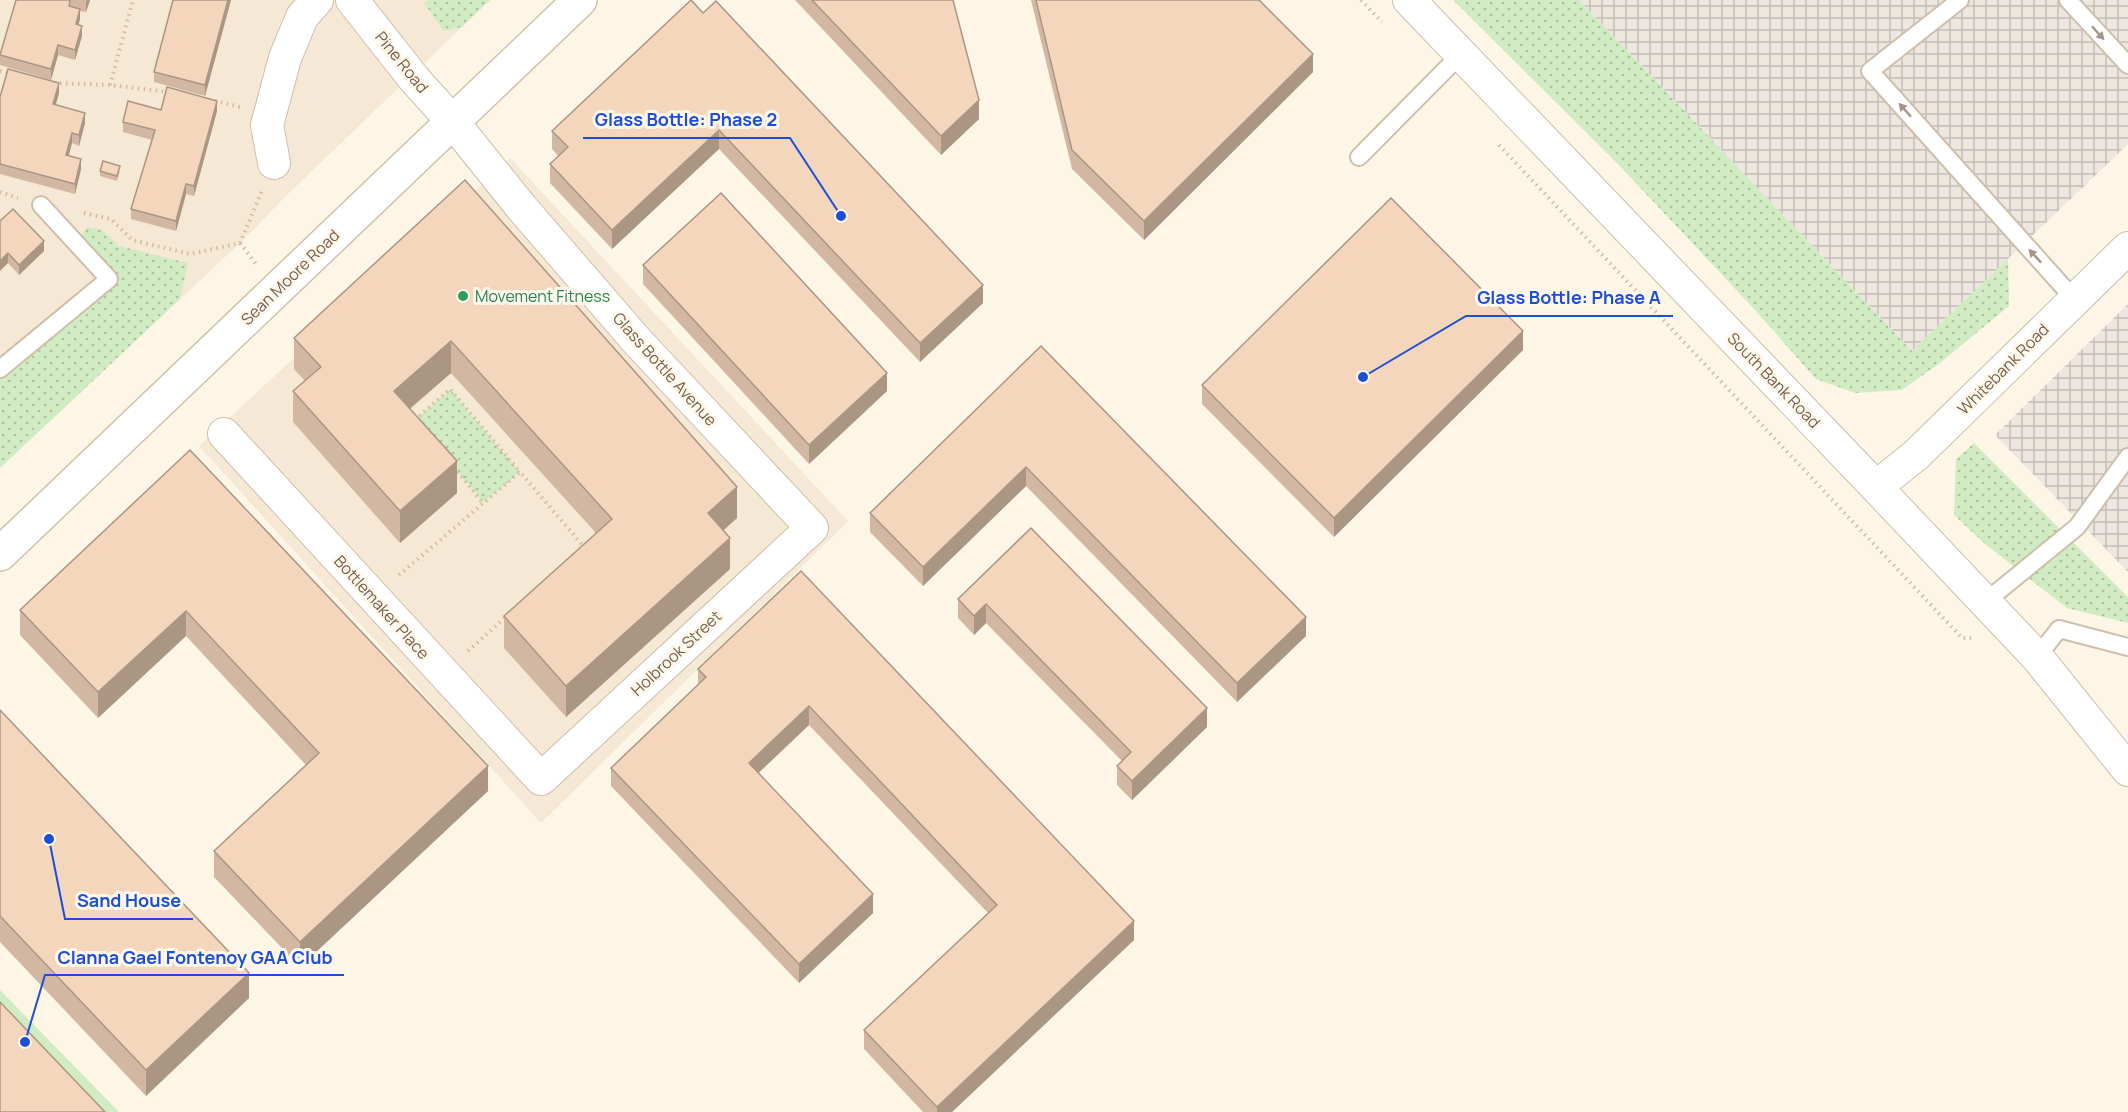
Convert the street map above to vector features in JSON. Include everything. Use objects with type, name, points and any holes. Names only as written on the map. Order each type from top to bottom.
[{"type":"main road","name":"Sean Moore Road","points":[[0,554],[580,0]]},
{"type":"street","points":[[274,163],[267,125],[269,114],[289,48],[302,17],[317,0]]},
{"type":"street","name":"Pine Road","points":[[352,0],[415,80],[453,123]]},
{"type":"street","name":"South Bank Road","points":[[1409,0],[1985,602],[2026,646],[2126,764]]},
{"type":"street","name":"Glass Bottle Avenue","points":[[453,123],[522,208],[637,341],[812,528]]},
{"type":"street","name":"Whitebank Road","points":[[1876,487],[1916,455],[2128,248]]},
{"type":"street","name":"Bottlemaker Place","points":[[224,434],[541,779]]},
{"type":"street","name":"Holbrook Street","points":[[541,779],[812,528]]},
{"type":"lane","points":[[1960,0],[1870,71],[2074,299]]},
{"type":"lane","points":[[2068,0],[2128,65]]},
{"type":"lane","points":[[1359,157],[1461,54]]},
{"type":"lane","points":[[0,369],[109,279],[41,205]]},
{"type":"lane","points":[[1985,602],[2078,527],[2128,457]]},
{"type":"lane","points":[[2026,646],[2059,629],[2128,647]]},
{"type":"path","points":[[110,85],[133,0]]},
{"type":"path","points":[[1361,0],[1384,23]]},
{"type":"path","points":[[0,70],[20,76]]},
{"type":"path","points":[[49,83],[110,85],[171,93]]},
{"type":"path","points":[[205,99],[269,114]]},
{"type":"path","points":[[1493,139],[1962,638],[2026,646]]},
{"type":"path","points":[[240,243],[274,163]]},
{"type":"path","points":[[0,192],[41,205],[111,219],[132,240],[190,254],[240,243]]},
{"type":"path","points":[[240,243],[259,268]]},
{"type":"path","points":[[422,428],[415,420],[450,389],[585,547],[577,555]]},
{"type":"path","points":[[449,461],[483,503]]},
{"type":"path","points":[[417,559],[520,472]]},
{"type":"path","points":[[488,632],[515,609]]},
{"type":"shaded area","points":[[0,0],[490,0],[240,243],[0,468]]},
{"type":"shaded area","points":[[1579,0],[2128,0],[2128,144],[1912,351]]},
{"type":"shaded area","points":[[510,158],[848,521],[541,823],[199,446]]},
{"type":"shaded area","points":[[2128,304],[2128,572],[1995,435]]},
{"type":"green space","points":[[428,0],[490,0],[462,27],[444,31],[424,3]]},
{"type":"green space","points":[[1453,0],[1579,0],[1912,351],[2008,259],[2009,306],[1940,363],[1902,390],[1855,393],[1816,379],[1619,165]]},
{"type":"green space","points":[[87,227],[102,230],[119,246],[188,263],[180,299],[0,468],[0,374],[116,278],[79,240]]},
{"type":"green space","points":[[450,389],[520,472],[483,503],[415,420]]},
{"type":"green space","points":[[1974,443],[2128,597],[2128,623],[2067,608],[1985,544],[1954,515],[1956,459]]},
{"type":"green space","points":[[0,990],[119,1112],[0,1112]]},
{"type":"building","points":[[16,0],[70,0],[69,6],[80,9],[76,24],[82,26],[75,50],[58,45],[51,69],[0,55]]},
{"type":"building","points":[[173,0],[228,0],[205,85],[154,72]]},
{"type":"building","points":[[691,0],[703,13],[716,1],[983,285],[920,343],[719,130],[612,230],[550,164],[568,147],[552,131]]},
{"type":"building","points":[[812,0],[953,0],[979,100],[941,136]]},
{"type":"building","points":[[1036,0],[1259,0],[1313,54],[1144,221],[1072,150]]},
{"type":"building","points":[[8,69],[59,83],[53,104],[85,113],[79,135],[72,133],[66,155],[81,159],[75,184],[0,164],[0,97]]},
{"type":"building","points":[[167,87],[217,101],[194,186],[186,184],[176,221],[131,209],[155,130],[123,122],[128,101],[161,110]]},
{"type":"building","points":[[103,161],[120,166],[117,176],[100,171]]},
{"type":"building","points":[[465,180],[737,487],[708,513],[730,538],[566,686],[504,616],[612,519],[451,341],[394,391],[457,461],[400,511],[293,391],[321,367],[294,338]]},
{"type":"building","points":[[721,193],[887,373],[809,445],[643,265]]},
{"type":"building","points":[[1391,198],[1523,331],[1334,518],[1202,385]]},
{"type":"building","points":[[13,209],[44,241],[19,265],[8,253],[0,261],[0,221]]},
{"type":"building","points":[[1041,346],[1306,617],[1237,683],[1026,467],[923,567],[870,513]]},
{"type":"building","points":[[190,450],[488,766],[300,942],[214,851],[319,753],[186,611],[98,692],[20,610]]},
{"type":"building","points":[[1031,528],[1207,708],[1132,781],[1117,766],[1131,752],[986,604],[974,616],[958,599]]},
{"type":"building","points":[[801,571],[1134,921],[937,1107],[864,1030],[997,905],[809,706],[749,763],[873,894],[799,964],[611,768],[706,677],[698,669]]},
{"type":"building","points":[[0,710],[249,973],[146,1070],[0,916]]},
{"type":"building","points":[[0,1002],[105,1112],[0,1112]]},
{"type":"place","name":"Glass Bottle: Phase 2","points":[[841,216]]},
{"type":"place","name":"Movement Fitness","points":[[463,296]]},
{"type":"place","name":"Glass Bottle: Phase A","points":[[1363,377]]},
{"type":"place","name":"Sand House","points":[[49,839]]},
{"type":"place","name":"Clanna Gael Fontenoy GAA Club","points":[[25,1042]]}]
